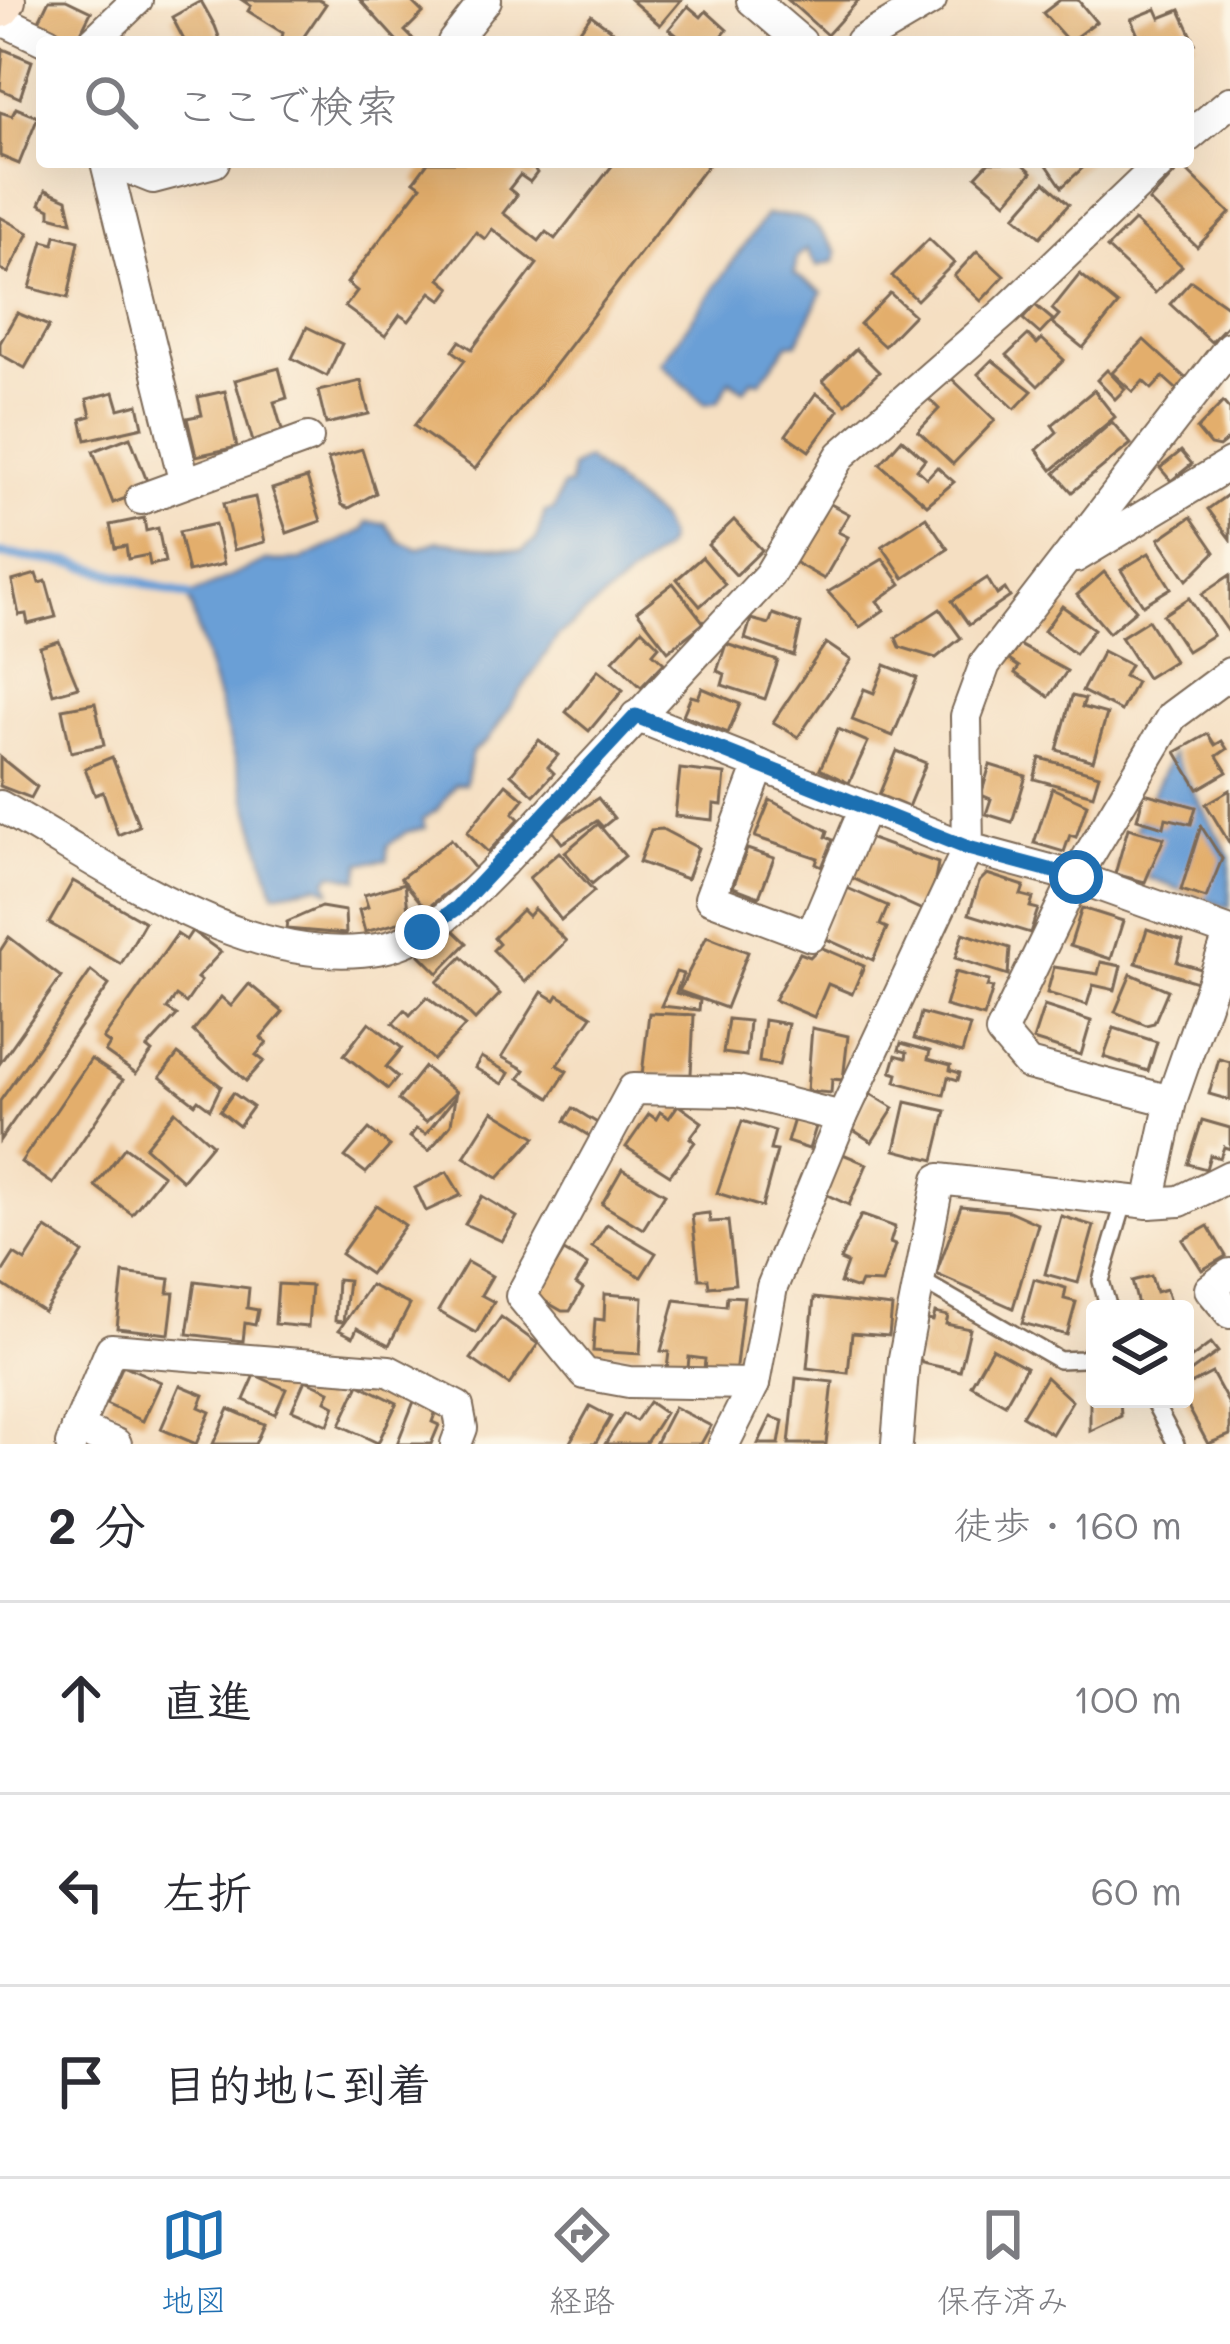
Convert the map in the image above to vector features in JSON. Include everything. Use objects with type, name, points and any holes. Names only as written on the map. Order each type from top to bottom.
[{"type":"street","points":[[99,36],[137,0]]},
{"type":"street","points":[[458,36],[486,0]]},
{"type":"street","points":[[752,0],[794,36]]},
{"type":"street","points":[[870,36],[931,0]]},
{"type":"street","points":[[0,19],[36,36]]},
{"type":"street","points":[[1194,132],[1230,103]]},
{"type":"street","points":[[111,168],[184,480]]},
{"type":"street","points":[[126,168],[153,178],[191,168]]},
{"type":"street","points":[[0,806],[225,930],[273,945],[384,948],[457,908],[769,575],[841,454],[1005,312],[1156,168]]},
{"type":"street","points":[[724,1444],[754,1384],[772,1287],[842,1117],[968,848],[966,716],[985,664],[1230,347]]},
{"type":"street","points":[[141,499],[308,438]]},
{"type":"street","points":[[1064,564],[1230,464]]},
{"type":"street","points":[[1171,1101],[1028,1064],[1000,1032],[1076,877],[1172,716],[1225,688]]},
{"type":"street","points":[[636,716],[968,848],[1076,877],[1230,932],[1136,1203]]},
{"type":"street","points":[[760,765],[710,898],[811,936],[865,808]]},
{"type":"street","points":[[754,1384],[629,1382],[585,1374],[521,1296],[633,1089],[738,1090],[842,1117]]},
{"type":"street","points":[[897,1444],[917,1279],[939,1179],[1136,1203],[1180,1201],[1230,1176]]},
{"type":"street","points":[[1230,1274],[1210,1289],[1230,1313]]},
{"type":"street","points":[[116,1444],[74,1436],[111,1349],[389,1371],[458,1407],[462,1428],[456,1444]]},
{"type":"lane","points":[[1106,1300],[1101,1281],[1136,1203]]},
{"type":"lane","points":[[917,1279],[1059,1360],[1086,1357]]},
{"type":"lane","points":[[1157,1408],[1176,1444]]},
{"type":"water","points":[[766,215],[809,222],[837,252],[835,261],[817,266],[807,249],[797,257],[794,274],[822,292],[797,343],[788,344],[760,382],[753,379],[744,390],[730,380],[718,402],[705,404],[661,363]]},
{"type":"water","points":[[586,459],[659,519],[668,538],[665,548],[558,636],[488,740],[472,752],[465,784],[455,785],[437,810],[422,819],[425,828],[406,832],[387,846],[387,860],[361,863],[358,879],[332,873],[327,880],[330,891],[318,885],[274,893],[188,596],[266,561],[301,560],[364,530],[367,522],[385,523],[399,541],[418,549],[438,541],[522,551],[536,540],[545,512],[554,510],[562,487],[570,485],[572,468]]},
{"type":"water","points":[[1172,754],[1230,857],[1229,908],[1117,866]]},
{"type":"building","points":[[49,0],[66,0],[91,12],[79,36],[62,36],[37,25]]},
{"type":"building","points":[[242,0],[319,0],[326,4],[304,36],[282,36],[248,11],[251,6]]},
{"type":"building","points":[[360,0],[410,0],[423,13],[405,31],[410,36],[393,36]]},
{"type":"building","points":[[631,0],[681,0],[660,25]]},
{"type":"building","points":[[788,0],[859,0],[827,35]]},
{"type":"building","points":[[1060,0],[1078,0],[1096,22],[1077,36],[1064,36],[1043,13]]},
{"type":"building","points":[[201,1],[219,36],[182,36],[172,17]]},
{"type":"building","points":[[688,6],[701,17],[706,11],[727,30],[722,36],[678,36],[669,29]]},
{"type":"building","points":[[1156,9],[1160,18],[1180,10],[1192,36],[1138,36],[1131,19]]},
{"type":"building","points":[[591,15],[619,36],[575,36]]},
{"type":"building","points":[[3,49],[32,61],[20,98],[0,89]]},
{"type":"building","points":[[16,108],[36,116],[19,164],[0,156],[0,112],[12,116]]},
{"type":"building","points":[[424,168],[534,168],[537,173],[530,182],[520,175],[509,189],[517,195],[503,213],[539,241],[546,232],[555,239],[610,168],[705,168],[475,469],[414,426],[465,360],[453,351],[460,341],[472,349],[537,264],[492,229],[485,239],[476,232],[440,279],[451,288],[442,300],[431,292],[409,321],[400,315],[385,336],[345,307],[357,291],[347,283],[421,186],[414,181]]},
{"type":"building","points":[[983,168],[1028,168],[1032,172],[1006,202],[976,176]]},
{"type":"building","points":[[1049,168],[1083,168],[1062,187]]},
{"type":"building","points":[[1184,168],[1230,213],[1197,247],[1149,201]]},
{"type":"building","points":[[1045,182],[1069,204],[1040,237],[1015,216]]},
{"type":"building","points":[[46,190],[67,199],[72,222],[50,216],[50,209],[40,204]]},
{"type":"building","points":[[0,217],[29,233],[8,273],[0,269]]},
{"type":"building","points":[[1134,221],[1182,266],[1155,293],[1107,248]]},
{"type":"building","points":[[56,235],[79,241],[68,298],[30,288],[43,241],[54,244]]},
{"type":"building","points":[[929,239],[954,263],[917,300],[892,276]]},
{"type":"building","points":[[977,251],[1004,276],[981,301],[954,276]]},
{"type":"building","points":[[1080,274],[1118,305],[1083,348],[1052,323],[1059,315],[1052,309]]},
{"type":"building","points":[[1191,281],[1230,308],[1230,322],[1211,342],[1170,304]]},
{"type":"building","points":[[890,293],[914,315],[884,346],[860,324]]},
{"type":"building","points":[[1035,305],[1053,320],[1040,334],[1023,319]]},
{"type":"building","points":[[17,313],[49,326],[25,368],[0,354],[0,343]]},
{"type":"building","points":[[307,327],[342,344],[327,376],[292,358]]},
{"type":"building","points":[[1028,335],[1037,344],[1042,339],[1064,360],[1038,386],[1007,355]]},
{"type":"building","points":[[1144,340],[1193,385],[1183,395],[1163,377],[1152,389],[1143,381],[1133,392],[1112,373]]},
{"type":"building","points":[[856,349],[879,372],[846,404],[823,381]]},
{"type":"building","points":[[992,360],[1032,391],[1015,409],[978,374]]},
{"type":"building","points":[[279,368],[287,398],[274,402],[283,433],[253,442],[235,380]]},
{"type":"building","points":[[1107,370],[1125,389],[1115,399],[1097,380]]},
{"type":"building","points":[[950,377],[995,420],[953,464],[918,431],[939,409],[929,399]]},
{"type":"building","points":[[361,381],[369,414],[326,424],[318,391]]},
{"type":"building","points":[[1094,390],[1115,417],[1052,470],[1037,450],[1057,432],[1052,425]]},
{"type":"building","points":[[225,391],[237,447],[196,456],[187,418],[202,415],[198,397]]},
{"type":"building","points":[[114,392],[119,409],[138,404],[143,427],[86,440],[81,419],[91,416],[87,399]]},
{"type":"building","points":[[816,393],[839,410],[809,451],[786,435]]},
{"type":"building","points":[[1223,402],[1230,410],[1230,438],[1219,447],[1210,445],[1197,429]]},
{"type":"building","points":[[1112,422],[1131,444],[1072,492],[1055,473]]},
{"type":"building","points":[[130,437],[150,489],[113,503],[93,451]]},
{"type":"building","points":[[902,439],[925,459],[917,469],[927,478],[937,467],[954,482],[927,505],[880,464]]},
{"type":"building","points":[[362,449],[376,493],[349,508],[342,505],[328,459]]},
{"type":"building","points":[[1181,451],[1192,464],[1171,481],[1160,468]]},
{"type":"building","points":[[307,478],[321,521],[287,533],[272,489]]},
{"type":"building","points":[[1230,493],[1230,539],[1208,509]]},
{"type":"building","points":[[255,497],[265,542],[234,550],[223,504]]},
{"type":"building","points":[[825,501],[849,514],[838,532],[848,537],[824,579],[789,559]]},
{"type":"building","points":[[926,517],[948,549],[904,578],[882,546]]},
{"type":"building","points":[[1191,517],[1215,552],[1187,580],[1159,539]]},
{"type":"building","points":[[144,518],[146,531],[158,528],[165,562],[150,565],[148,555],[128,559],[126,546],[115,548],[110,525]]},
{"type":"building","points":[[734,520],[762,550],[736,575],[708,545]]},
{"type":"building","points":[[215,524],[224,564],[188,572],[179,532]]},
{"type":"building","points":[[1149,553],[1171,588],[1143,605],[1121,570]]},
{"type":"building","points":[[702,557],[725,584],[700,606],[677,579]]},
{"type":"building","points":[[883,559],[901,584],[877,601],[884,610],[860,627],[828,592]]},
{"type":"building","points":[[1104,572],[1136,610],[1109,633],[1077,595]]},
{"type":"building","points":[[36,574],[39,583],[46,581],[56,617],[28,624],[26,614],[19,615],[12,581]]},
{"type":"building","points":[[1230,575],[1230,634],[1202,594]]},
{"type":"building","points":[[987,578],[997,595],[1005,589],[1010,597],[969,625],[952,601]]},
{"type":"building","points":[[673,583],[704,623],[668,651],[637,611]]},
{"type":"building","points":[[1189,598],[1213,635],[1187,651],[1163,615]]},
{"type":"building","points":[[1062,606],[1094,629],[1075,654],[1044,631]]},
{"type":"building","points":[[940,609],[961,638],[936,658],[900,647],[896,638]]},
{"type":"building","points":[[773,614],[801,624],[794,656],[745,639],[751,619],[769,624]]},
{"type":"building","points":[[1148,620],[1174,661],[1147,678],[1121,637]]},
{"type":"building","points":[[642,629],[659,646],[653,653],[664,663],[641,687],[613,660]]},
{"type":"building","points":[[59,641],[78,687],[53,694],[40,647]]},
{"type":"building","points":[[826,643],[851,660],[798,737],[773,722]]},
{"type":"building","points":[[726,644],[778,661],[765,699],[722,685],[725,674],[717,671]]},
{"type":"building","points":[[1019,645],[1067,671],[1049,697],[1015,673],[1019,667],[1009,660]]},
{"type":"building","points":[[1103,651],[1130,665],[1124,676],[1136,682],[1121,711],[1082,691]]},
{"type":"building","points":[[885,665],[917,678],[893,736],[852,720],[864,689],[874,693]]},
{"type":"building","points":[[598,670],[623,690],[589,731],[566,712]]},
{"type":"building","points":[[702,688],[740,704],[728,733],[683,715],[691,696],[698,698]]},
{"type":"building","points":[[1072,696],[1085,699],[1082,707],[1107,714],[1093,761],[1057,750]]},
{"type":"building","points":[[95,703],[104,745],[71,752],[62,709]]},
{"type":"building","points":[[838,729],[868,742],[849,783],[820,769]]},
{"type":"building","points":[[1208,734],[1215,745],[1222,741],[1227,749],[1217,756],[1227,772],[1198,789],[1176,752]]},
{"type":"building","points":[[539,740],[558,755],[548,767],[554,773],[534,795],[511,774]]},
{"type":"building","points":[[897,751],[926,763],[908,807],[879,795]]},
{"type":"building","points":[[0,757],[37,787],[31,798],[0,786]]},
{"type":"building","points":[[112,757],[139,826],[118,835],[103,792],[95,795],[85,768]]},
{"type":"building","points":[[1040,758],[1099,775],[1093,795],[1034,779]]},
{"type":"building","points":[[990,765],[1026,776],[1012,822],[986,814],[991,799],[981,795]]},
{"type":"building","points":[[680,769],[725,774],[722,805],[714,804],[713,820],[675,816]]},
{"type":"building","points":[[506,784],[524,799],[513,813],[519,819],[488,852],[467,832]]},
{"type":"building","points":[[1052,788],[1087,804],[1076,837],[1070,835],[1064,852],[1034,843]]},
{"type":"building","points":[[1230,790],[1230,844],[1206,804]]},
{"type":"building","points":[[1144,793],[1196,807],[1191,824],[1166,818],[1164,827],[1137,819]]},
{"type":"building","points":[[598,798],[614,818],[603,827],[597,821],[562,843],[551,829]]},
{"type":"building","points":[[770,800],[828,831],[826,837],[833,840],[822,867],[816,864],[818,858],[755,837]]},
{"type":"building","points":[[598,824],[625,856],[592,884],[565,852]]},
{"type":"building","points":[[1201,826],[1222,859],[1206,898],[1181,890]]},
{"type":"building","points":[[1128,828],[1164,838],[1145,882],[1115,874]]},
{"type":"building","points":[[662,829],[698,848],[687,879],[639,862],[651,830]]},
{"type":"building","points":[[868,838],[938,863],[929,913],[850,877]]},
{"type":"building","points":[[451,839],[476,870],[426,909],[401,878]]},
{"type":"building","points":[[747,849],[774,858],[759,897],[733,887]]},
{"type":"building","points":[[559,852],[594,891],[561,920],[529,878]]},
{"type":"building","points":[[987,874],[1024,886],[1021,895],[1033,898],[1030,907],[1038,909],[1030,933],[969,914],[979,882]]},
{"type":"building","points":[[73,881],[145,922],[121,964],[49,923]]},
{"type":"building","points":[[405,883],[409,920],[365,932],[359,910],[368,907],[364,895]]},
{"type":"building","points":[[845,887],[888,906],[880,925],[887,928],[873,960],[822,937]]},
{"type":"building","points":[[321,907],[345,911],[346,934],[286,929],[287,922]]},
{"type":"building","points":[[1082,908],[1123,921],[1111,959],[1070,946]]},
{"type":"building","points":[[534,909],[566,941],[525,982],[493,950],[499,944],[494,938],[522,910],[528,916]]},
{"type":"building","points":[[449,926],[467,943],[438,973],[420,955]]},
{"type":"building","points":[[1147,929],[1183,941],[1177,962],[1201,969],[1197,982],[1136,963]]},
{"type":"building","points":[[192,931],[221,952],[197,978],[201,981],[186,1003],[176,996],[167,1009],[177,1015],[147,1048],[152,1052],[136,1074],[105,1052],[110,1044],[103,1039],[177,934],[186,940]]},
{"type":"building","points":[[963,933],[1010,948],[1008,975],[955,958]]},
{"type":"building","points":[[707,936],[748,952],[726,1008],[679,991]]},
{"type":"building","points":[[9,937],[61,977],[0,1063],[0,951]]},
{"type":"building","points":[[820,947],[864,966],[852,994],[828,984],[814,1017],[774,1000],[800,953],[810,957]]},
{"type":"building","points":[[462,957],[500,994],[475,1020],[437,982]]},
{"type":"building","points":[[1101,962],[1121,966],[1115,990],[1093,985],[1087,1005],[1047,993],[1054,967],[1098,974]]},
{"type":"building","points":[[91,971],[109,985],[0,1140],[0,1101]]},
{"type":"building","points":[[676,972],[683,974],[676,993],[700,1000],[699,1010],[661,1006]]},
{"type":"building","points":[[955,972],[989,981],[987,987],[993,988],[984,1017],[945,1006]]},
{"type":"building","points":[[1131,974],[1168,990],[1154,1023],[1146,1025],[1115,1012]]},
{"type":"building","points":[[249,984],[283,1012],[261,1038],[267,1043],[256,1055],[264,1061],[246,1081],[193,1031],[221,997],[231,1006]]},
{"type":"building","points":[[542,992],[555,1000],[558,995],[592,1016],[557,1065],[567,1071],[550,1098],[519,1078],[525,1070],[502,1057]]},
{"type":"building","points":[[427,997],[465,1026],[433,1060],[393,1023],[405,1010],[410,1015]]},
{"type":"building","points":[[1044,1006],[1091,1021],[1081,1055],[1033,1040]]},
{"type":"building","points":[[649,1013],[694,1015],[691,1074],[642,1075]]},
{"type":"building","points":[[921,1013],[970,1026],[962,1053],[914,1039]]},
{"type":"building","points":[[728,1019],[749,1021],[746,1056],[723,1053]]},
{"type":"building","points":[[764,1020],[788,1024],[779,1065],[759,1062]]},
{"type":"building","points":[[369,1022],[402,1048],[386,1067],[398,1077],[388,1089],[344,1055]]},
{"type":"building","points":[[812,1028],[848,1036],[843,1080],[832,1079],[831,1093],[807,1091]]},
{"type":"building","points":[[1114,1028],[1157,1042],[1148,1071],[1104,1057]]},
{"type":"building","points":[[901,1043],[930,1051],[928,1059],[951,1065],[950,1070],[960,1073],[958,1080],[948,1077],[944,1095],[896,1082],[898,1074],[891,1072],[896,1055],[906,1058],[907,1052],[899,1050]]},
{"type":"building","points":[[178,1054],[221,1086],[210,1109],[198,1100],[195,1104],[160,1077]]},
{"type":"building","points":[[481,1057],[509,1073],[503,1084],[475,1068]]},
{"type":"building","points":[[91,1059],[123,1080],[53,1184],[21,1162]]},
{"type":"building","points":[[1219,1059],[1230,1062],[1230,1100],[1209,1094]]},
{"type":"building","points":[[424,1067],[456,1092],[426,1122],[398,1100]]},
{"type":"building","points":[[233,1093],[253,1107],[239,1126],[220,1111]]},
{"type":"building","points":[[871,1094],[894,1108],[872,1142],[850,1128]]},
{"type":"building","points":[[455,1097],[451,1124],[429,1151],[410,1137],[416,1129],[426,1134]]},
{"type":"building","points":[[906,1102],[946,1111],[934,1160],[895,1150]]},
{"type":"building","points":[[678,1105],[702,1122],[690,1138],[695,1142],[670,1175],[626,1147],[649,1114],[656,1119],[660,1112],[669,1118]]},
{"type":"building","points":[[573,1108],[599,1124],[591,1137],[565,1121]]},
{"type":"building","points":[[175,1111],[212,1144],[182,1180],[145,1147]]},
{"type":"building","points":[[493,1111],[536,1137],[498,1178],[464,1157]]},
{"type":"building","points":[[794,1119],[816,1127],[809,1149],[787,1142]]},
{"type":"building","points":[[1202,1120],[1230,1128],[1230,1149],[1224,1147],[1220,1158],[1210,1155],[1206,1169],[1188,1164]]},
{"type":"building","points":[[742,1121],[775,1131],[770,1150],[777,1151],[762,1207],[717,1193]]},
{"type":"building","points":[[369,1129],[390,1146],[366,1173],[345,1157]]},
{"type":"building","points":[[125,1147],[163,1175],[132,1214],[95,1186]]},
{"type":"building","points":[[838,1152],[867,1164],[849,1205],[821,1192]]},
{"type":"building","points":[[622,1169],[665,1194],[643,1229],[602,1204]]},
{"type":"building","points":[[447,1172],[461,1195],[426,1211],[415,1188]]},
{"type":"building","points":[[482,1196],[517,1217],[502,1241],[465,1224]]},
{"type":"building","points":[[376,1205],[405,1225],[370,1274],[341,1254]]},
{"type":"building","points":[[961,1206],[1009,1211],[1038,1224],[1013,1308],[936,1274]]},
{"type":"building","points":[[709,1213],[710,1222],[728,1221],[735,1284],[709,1287],[708,1279],[699,1279],[692,1215]]},
{"type":"building","points":[[861,1215],[895,1227],[890,1243],[895,1245],[882,1283],[861,1282],[858,1289],[840,1283],[847,1263],[840,1260]]},
{"type":"building","points":[[1061,1216],[1094,1226],[1078,1283],[1045,1274]]},
{"type":"building","points":[[607,1224],[656,1253],[641,1277],[592,1247]]},
{"type":"building","points":[[1208,1226],[1226,1256],[1202,1270],[1183,1240]]},
{"type":"building","points":[[46,1228],[83,1253],[44,1312],[0,1283],[0,1276],[14,1254],[25,1261]]},
{"type":"building","points":[[564,1251],[588,1265],[576,1284],[583,1289],[570,1311],[536,1296]]},
{"type":"building","points":[[467,1262],[492,1276],[481,1295],[494,1302],[476,1333],[438,1311]]},
{"type":"building","points":[[123,1273],[170,1279],[168,1293],[174,1293],[169,1334],[117,1328]]},
{"type":"building","points":[[1151,1276],[1156,1292],[1166,1289],[1169,1300],[1137,1300],[1132,1281]]},
{"type":"building","points":[[337,1279],[348,1280],[343,1322],[335,1321]]},
{"type":"building","points":[[1034,1279],[1066,1288],[1064,1299],[1076,1302],[1067,1335],[1022,1323]]},
{"type":"building","points":[[195,1281],[249,1288],[247,1308],[258,1310],[255,1325],[245,1323],[243,1341],[187,1334]]},
{"type":"building","points":[[278,1284],[311,1286],[308,1327],[275,1324]]},
{"type":"building","points":[[370,1285],[410,1305],[389,1345],[357,1328],[353,1337],[339,1330]]},
{"type":"building","points":[[605,1294],[643,1297],[640,1354],[593,1351],[595,1319],[604,1320]]},
{"type":"building","points":[[727,1296],[744,1297],[735,1375],[704,1371],[705,1359],[689,1357],[687,1380],[666,1377],[669,1352],[661,1351],[675,1300],[726,1306]]},
{"type":"building","points":[[814,1298],[892,1307],[889,1336],[852,1333],[848,1373],[807,1368]]},
{"type":"building","points":[[935,1313],[948,1316],[946,1324],[970,1329],[960,1371],[922,1363],[918,1355],[927,1320],[933,1321]]},
{"type":"building","points":[[501,1317],[538,1344],[509,1385],[471,1359]]},
{"type":"building","points":[[1211,1343],[1218,1352],[1194,1369],[1194,1356]]},
{"type":"building","points":[[992,1348],[1026,1367],[1005,1404],[971,1385]]},
{"type":"building","points":[[123,1365],[161,1382],[143,1421],[106,1404]]},
{"type":"building","points":[[1212,1373],[1230,1406],[1230,1435],[1208,1444],[1189,1408],[1194,1408],[1194,1382]]},
{"type":"building","points":[[255,1375],[286,1389],[275,1414],[244,1400]]},
{"type":"building","points":[[1046,1377],[1072,1401],[1052,1434],[1022,1416]]},
{"type":"building","points":[[796,1378],[833,1382],[826,1444],[789,1444]]},
{"type":"building","points":[[305,1380],[330,1391],[326,1401],[335,1406],[328,1425],[292,1410]]},
{"type":"building","points":[[359,1384],[397,1403],[378,1443],[340,1425]]},
{"type":"building","points":[[180,1385],[204,1395],[199,1407],[210,1412],[196,1444],[161,1429]]},
{"type":"building","points":[[415,1399],[437,1408],[432,1422],[439,1425],[431,1444],[397,1444]]},
{"type":"building","points":[[649,1402],[665,1413],[645,1444],[605,1444],[624,1414],[636,1421]]},
{"type":"building","points":[[590,1406],[611,1417],[595,1444],[569,1444]]},
{"type":"building","points":[[674,1407],[711,1426],[701,1444],[655,1444]]},
{"type":"building","points":[[1090,1408],[1121,1408],[1121,1416],[1090,1431]]},
{"type":"building","points":[[229,1409],[264,1424],[255,1444],[213,1444]]},
{"type":"building","points":[[771,1417],[783,1421],[779,1444],[758,1444]]},
{"type":"waterway","points":[[0,554],[75,563],[188,596]]},
{"type":"route","points":[[422,932],[457,908],[636,716],[968,848],[1076,877]]}]
